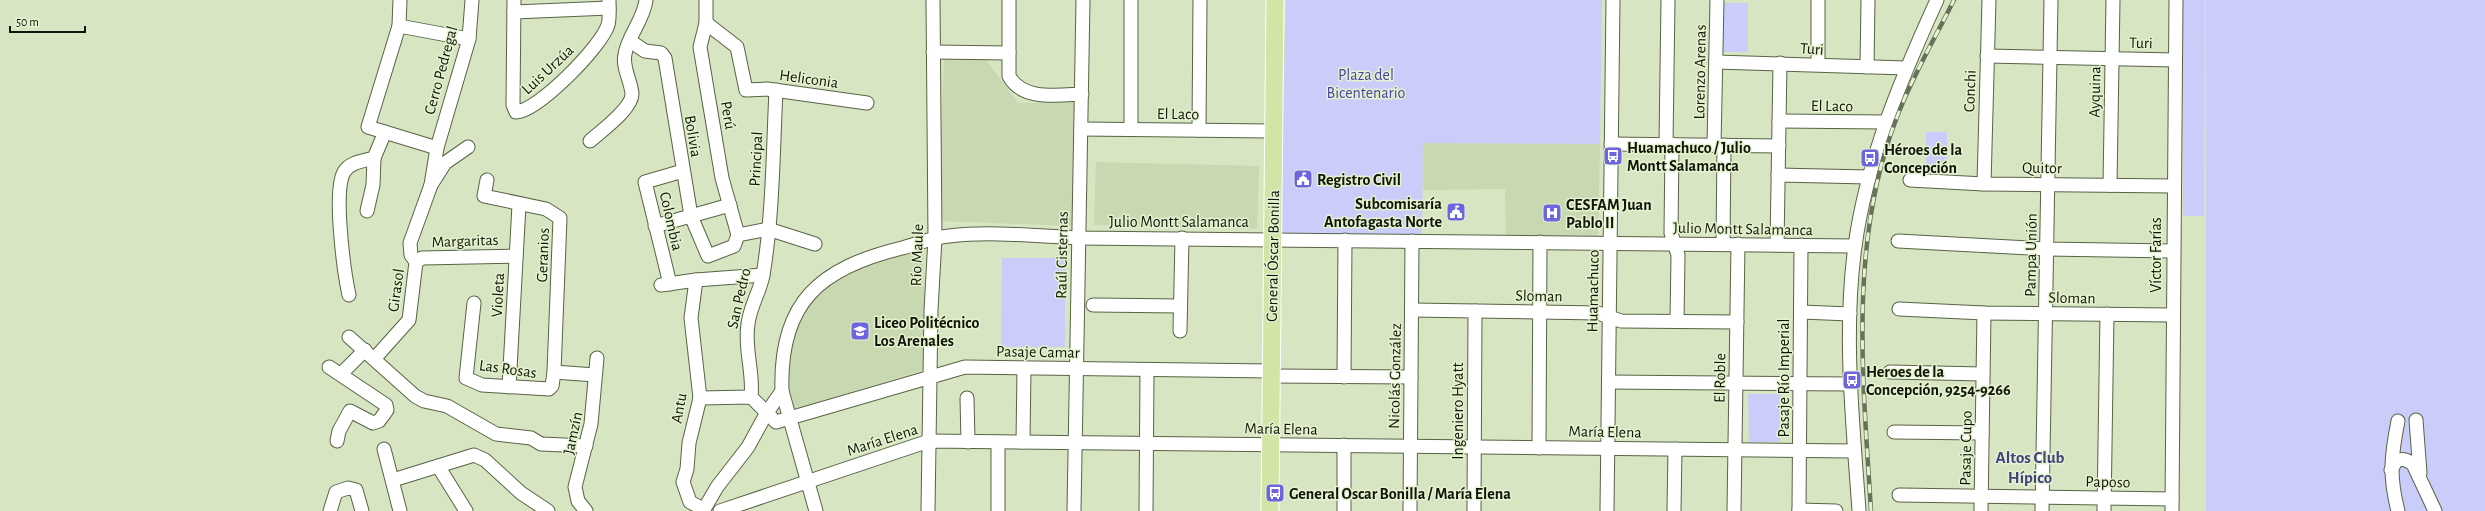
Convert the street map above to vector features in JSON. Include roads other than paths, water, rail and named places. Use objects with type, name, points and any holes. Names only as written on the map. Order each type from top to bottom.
[{"type":"main road","name":"General Óscar Bonilla","points":[[1270,511],[1275,0]]},
{"type":"street","points":[[400,0],[399,26],[368,127],[437,148]]},
{"type":"street","name":"Cerro Pedregal","points":[[431,185],[437,148],[469,39],[472,0]]},
{"type":"street","points":[[590,141],[627,108],[631,100],[632,94],[625,68],[625,54],[646,0]]},
{"type":"street","name":"Perú","points":[[706,0],[706,22],[700,47],[722,178],[738,235]]},
{"type":"street","name":"Río Maule","points":[[928,511],[930,376],[935,238],[933,0]]},
{"type":"street","points":[[1009,0],[1009,76],[1014,84],[1025,90],[1044,95],[1082,94]]},
{"type":"street","name":"Raúl Cisternas","points":[[1074,511],[1083,0]]},
{"type":"street","points":[[1131,129],[1132,0]]},
{"type":"street","points":[[1199,130],[1200,0]]},
{"type":"street","name":"Huamachuco","points":[[1607,511],[1613,0]]},
{"type":"street","points":[[1668,0],[1671,233],[1678,255],[1677,321]]},
{"type":"street","name":"Lorenzo Arenas","points":[[1717,0],[1716,62],[1723,244]]},
{"type":"street","points":[[1818,0],[1818,64]]},
{"type":"street","points":[[1867,67],[1868,0]]},
{"type":"street","points":[[1859,511],[1850,384],[1850,314],[1855,246],[1869,177],[1885,122],[1906,68],[1937,0]]},
{"type":"street","name":"Conchi","points":[[1984,184],[1989,0]]},
{"type":"street","name":"Pampa Unión","points":[[2042,511],[2051,0]]},
{"type":"street","name":"Ayquina","points":[[2110,185],[2112,0]]},
{"type":"street","name":"Víctor Farías","points":[[2172,505],[2172,251],[2176,0]]},
{"type":"street","points":[[514,6],[609,4]]},
{"type":"street","name":"Luis Urzúa","points":[[514,6],[513,105],[516,112],[529,109],[579,66],[609,24],[609,4]]},
{"type":"street","name":"Heliconia","points":[[706,22],[737,47],[746,90],[776,90],[867,103]]},
{"type":"street","points":[[399,26],[469,39]]},
{"type":"street","name":"Bolivia","points":[[630,41],[645,51],[661,53],[665,58],[690,216],[708,256],[734,246],[738,235]]},
{"type":"street","points":[[933,52],[1009,53]]},
{"type":"street","name":"Turi","points":[[1987,56],[2175,60]]},
{"type":"street","name":"Turi","points":[[1716,62],[1818,64],[1906,68]]},
{"type":"street","points":[[1777,245],[1780,63]]},
{"type":"street","name":"Principal","points":[[768,229],[776,90]]},
{"type":"street","name":"El Laco","points":[[1779,121],[1885,122]]},
{"type":"street","name":"El Laco","points":[[1081,129],[1274,131]]},
{"type":"street","points":[[367,212],[373,185],[374,158],[385,132]]},
{"type":"street","points":[[1611,144],[1778,146]]},
{"type":"street","points":[[416,262],[411,255],[410,243],[431,185],[445,163],[468,147]]},
{"type":"street","points":[[348,295],[342,260],[339,212],[343,173],[351,164],[374,158]]},
{"type":"street","name":"Colombia","points":[[683,171],[645,182],[656,226],[665,285],[696,280]]},
{"type":"street","points":[[1778,175],[1869,177]]},
{"type":"street","name":"Geranios","points":[[487,180],[484,196],[546,209],[560,218],[554,372],[552,386],[549,389]]},
{"type":"street","name":"Quitor","points":[[1910,180],[1984,184],[2173,186]]},
{"type":"street","name":"Violeta","points":[[509,387],[519,204]]},
{"type":"street","points":[[656,226],[730,205]]},
{"type":"street","points":[[738,235],[768,229],[815,244]]},
{"type":"street","name":"San Pedro","points":[[751,397],[752,388],[746,341],[751,305],[763,275],[768,229]]},
{"type":"street","name":"Julio Montt Salamanca","points":[[782,391],[782,373],[787,333],[796,313],[827,277],[857,260],[935,238],[978,234],[1079,238],[1855,246]]},
{"type":"street","points":[[1180,331],[1182,238]]},
{"type":"street","points":[[1344,377],[1345,240]]},
{"type":"street","name":"Nicolás González","points":[[1410,511],[1412,241]]},
{"type":"street","points":[[1539,448],[1540,242]]},
{"type":"street","points":[[1898,242],[2047,249],[2172,251]]},
{"type":"street","name":"El Roble","points":[[1734,511],[1738,244]]},
{"type":"street","name":"Pasaje Río Imperial","points":[[1799,511],[1801,245]]},
{"type":"street","name":"Margaritas","points":[[416,262],[422,258],[516,256]]},
{"type":"street","name":"Girasol","points":[[337,441],[339,431],[350,411],[373,423],[379,421],[387,410],[386,405],[335,370],[370,354],[409,320],[416,262]]},
{"type":"street","points":[[696,280],[763,275]]},
{"type":"street","name":"Antu","points":[[696,280],[691,318],[700,398],[689,443],[683,482],[690,502],[703,510]]},
{"type":"street","name":"Las Rosas","points":[[474,303],[466,378],[482,385],[549,389]]},
{"type":"street","points":[[1093,305],[1180,306]]},
{"type":"street","name":"Sloman","points":[[1899,309],[1984,313],[2172,315]]},
{"type":"street","name":"Sloman","points":[[1412,310],[1598,313],[1621,321],[1737,322]]},
{"type":"street","name":"Ingeniero Hyatt","points":[[1474,511],[1475,311]]},
{"type":"street","points":[[1801,312],[1850,314]]},
{"type":"street","name":"Pasaje Cupo","points":[[1980,511],[1984,313]]},
{"type":"street","points":[[2104,511],[2107,314]]},
{"type":"street","points":[[349,337],[370,354],[415,396],[424,401],[447,406],[468,420],[496,434],[531,438],[548,445],[586,446]]},
{"type":"street","name":"Jamzín","points":[[586,511],[578,501],[575,487],[595,405],[595,375],[597,358]]},
{"type":"street","name":"Pasaje Camar","points":[[766,414],[776,422],[965,367],[1147,370],[1344,377],[1411,377]]},
{"type":"street","points":[[1023,442],[1024,368]]},
{"type":"street","points":[[1146,511],[1147,370]]},
{"type":"street","points":[[554,372],[595,375]]},
{"type":"street","points":[[1890,372],[1983,374]]},
{"type":"street","points":[[1608,382],[1850,384]]},
{"type":"street","points":[[703,510],[748,448],[766,414],[782,391]]},
{"type":"street","points":[[782,391],[791,418],[816,511]]},
{"type":"street","points":[[700,398],[751,397],[766,414]]},
{"type":"street","points":[[967,398],[968,442]]},
{"type":"street","points":[[2416,420],[2418,468],[2424,490]]},
{"type":"street","points":[[2398,421],[2392,454],[2391,484],[2398,511]]},
{"type":"street","points":[[1894,432],[1982,434]]},
{"type":"street","name":"María Elena","points":[[720,511],[929,441],[1854,451]]},
{"type":"street","points":[[998,442],[998,511]]},
{"type":"street","points":[[1344,446],[1344,511]]},
{"type":"street","points":[[384,448],[400,511]]},
{"type":"street","points":[[1674,511],[1675,449]]},
{"type":"street","points":[[393,480],[474,455],[485,460],[521,493],[548,511]]},
{"type":"street","points":[[2392,470],[2396,460],[2406,460],[2413,464],[2435,511]]},
{"type":"street","points":[[438,466],[466,511]]},
{"type":"street","points":[[330,511],[336,492],[348,488],[356,490],[362,511]]},
{"type":"street","name":"Paposo","points":[[1899,495],[2104,498],[2172,505]]},
{"type":"street","points":[[1799,511],[1836,511]]},
{"type":"railway","points":[[1871,511],[1863,362],[1865,262],[1871,213],[1881,164],[1897,117],[1917,72],[1954,0]]},
{"type":"place","name":"Huamachuco / Julio Montt Salamanca","points":[[1613,156]]},
{"type":"place","name":"Héroes de la Concepción","points":[[1870,158]]},
{"type":"place","name":"Registro Civil","points":[[1303,179]]},
{"type":"place","name":"Subcomisaría Antofagasta Norte","points":[[1456,212]]},
{"type":"place","name":"CESFAM Juan Pablo II","points":[[1552,213]]},
{"type":"place","name":"Liceo Politécnico Los Arenales","points":[[860,331]]},
{"type":"place","name":"Heroes de la Concepción, 9254-9266","points":[[1852,380]]},
{"type":"place","name":"General Oscar Bonilla / María Elena","points":[[1275,493]]},
{"type":"district","name":"Altos Club Hípico","points":[[2030,467]]},
{"type":"park label","name":"Plaza del Bicentenario","points":[[1366,83]]}]
